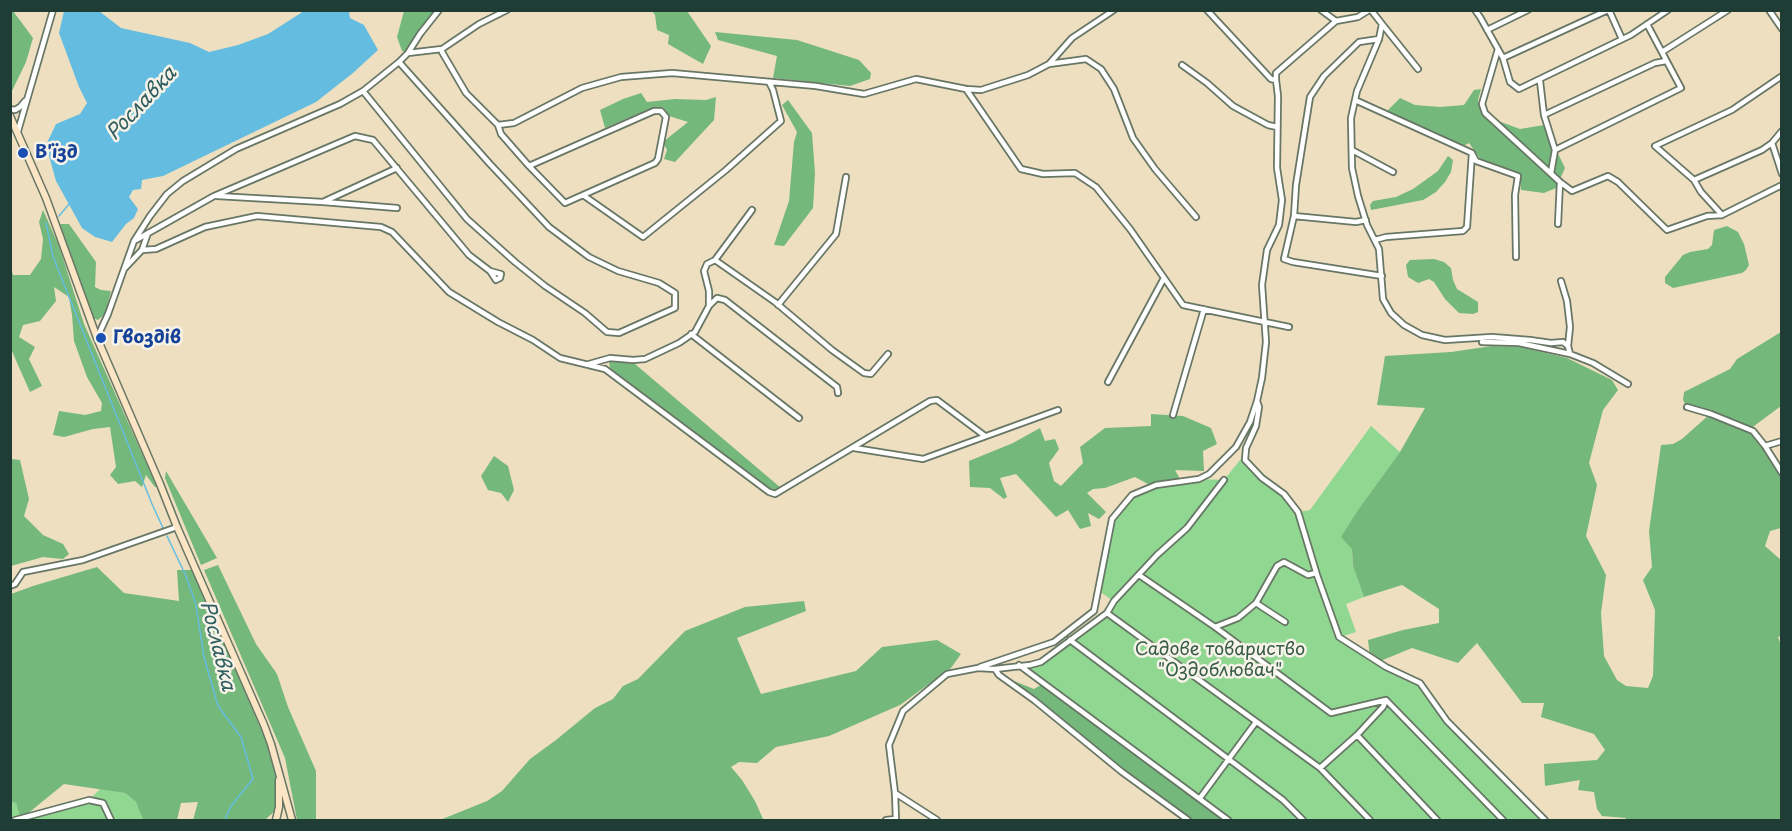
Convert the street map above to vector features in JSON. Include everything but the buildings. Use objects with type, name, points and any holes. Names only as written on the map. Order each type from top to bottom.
[{"type":"main road","points":[[10,116],[46,198],[97,338],[177,528],[264,725],[292,820]]},
{"type":"main road","points":[[276,820],[279,807],[279,770]]},
{"type":"street","points":[[18,131],[53,10]]},
{"type":"street","points":[[97,338],[134,242],[167,194],[183,181],[236,149],[340,104],[363,91],[399,63],[439,10]]},
{"type":"street","points":[[408,53],[442,49],[479,24],[507,10]]},
{"type":"street","points":[[1049,64],[1072,38],[1114,10]]},
{"type":"street","points":[[1207,10],[1271,79],[1276,80]]},
{"type":"street","points":[[1321,10],[1336,21]]},
{"type":"street","points":[[886,820],[896,820],[889,745],[903,711],[947,674],[978,668],[1054,642],[1094,611],[1112,519],[1131,495],[1156,485],[1199,479],[1209,474],[1240,440],[1250,422],[1257,401],[1266,342],[1262,285],[1268,250],[1279,225],[1282,200],[1277,168],[1276,73],[1336,21],[1358,17],[1370,10],[1418,69]]},
{"type":"street","points":[[1474,10],[1503,58],[1510,82],[1519,89],[1540,81],[1622,39],[1668,10]]},
{"type":"street","points":[[1487,30],[1528,10]]},
{"type":"street","points":[[1503,58],[1609,10],[1622,39]]},
{"type":"street","points":[[1662,52],[1728,10]]},
{"type":"street","points":[[1768,10],[1782,29]]},
{"type":"street","points":[[1382,24],[1379,39],[1357,91],[1351,118],[1352,168],[1366,220],[1379,249],[1383,299],[1391,313],[1404,325],[1422,335],[1445,340],[1492,337],[1551,344],[1563,342],[1568,346]]},
{"type":"street","points":[[1555,150],[1681,88],[1647,24]]},
{"type":"street","points":[[1379,39],[1359,42],[1324,76],[1310,97],[1296,184],[1294,216],[1284,259],[1382,276]]},
{"type":"street","points":[[442,49],[466,93],[498,124],[501,134],[529,166],[565,203],[655,164],[666,117],[661,111],[654,111],[529,166]]},
{"type":"street","points":[[1498,49],[1482,104],[1485,113],[1572,191],[1608,176],[1618,182],[1667,230],[1707,216],[1722,215],[1782,185]]},
{"type":"street","points":[[498,124],[514,123],[582,88],[621,77],[672,73],[816,86],[864,94],[916,79],[966,89],[983,89],[1028,75],[1049,64],[1086,59],[1101,69],[1114,89],[1133,138],[1155,169],[1196,217]]},
{"type":"street","points":[[1544,115],[1655,63],[1666,61]]},
{"type":"street","points":[[363,91],[467,219],[515,262],[607,332],[619,333],[675,308],[675,292],[659,283],[618,271],[589,257],[549,227],[399,63]]},
{"type":"street","points":[[1182,65],[1233,106],[1268,125],[1277,127]]},
{"type":"street","points":[[1722,215],[1701,192],[1694,180],[1655,146],[1732,110],[1782,76]]},
{"type":"street","points":[[1540,81],[1544,115],[1555,150],[1551,173]]},
{"type":"street","points":[[583,195],[643,237],[726,170],[781,121],[769,82]]},
{"type":"street","points":[[966,89],[1021,169],[1043,174],[1075,173],[1096,187],[1130,229],[1183,305],[1290,327]]},
{"type":"street","points":[[10,109],[15,110],[27,99]]},
{"type":"street","points":[[1355,100],[1472,153],[1476,161],[1518,176],[1515,195],[1516,257]]},
{"type":"street","points":[[1694,180],[1762,150],[1772,143],[1782,131]]},
{"type":"street","points":[[134,242],[214,196],[355,136],[373,140],[469,255],[490,271]]},
{"type":"street","points":[[1772,143],[1782,174]]},
{"type":"street","points":[[1352,150],[1393,172]]},
{"type":"street","points":[[1375,240],[1386,237],[1463,231],[1467,227],[1472,153]]},
{"type":"street","points":[[323,202],[397,168]]},
{"type":"street","points":[[778,305],[836,234],[846,177]]},
{"type":"street","points":[[1558,224],[1560,182]]},
{"type":"street","points":[[214,196],[397,208]]},
{"type":"street","points":[[709,306],[709,291],[704,271],[707,264],[715,260],[752,210]]},
{"type":"street","points":[[142,250],[156,249],[205,227],[257,216],[381,227],[392,232],[449,292],[560,358],[605,369],[769,492],[775,494],[930,401],[937,400],[985,436]]},
{"type":"street","points":[[1294,216],[1356,222],[1366,220]]},
{"type":"street","points":[[122,272],[142,250],[148,234]]},
{"type":"street","points":[[715,260],[778,305],[832,350],[864,373],[871,374],[888,354]]},
{"type":"street","points":[[1108,382],[1164,278]]},
{"type":"street","points":[[1562,281],[1570,327],[1568,346],[1570,354]]},
{"type":"street","points":[[588,364],[610,358],[645,359],[679,344],[695,332],[709,306],[717,298],[725,300],[837,387],[838,393]]},
{"type":"street","points":[[1173,415],[1204,309]]},
{"type":"street","points":[[692,334],[799,417]]},
{"type":"street","points":[[1482,342],[1519,343],[1570,354],[1593,363],[1628,384]]},
{"type":"street","points":[[1257,401],[1259,407],[1256,426],[1245,448],[1245,460],[1262,478],[1284,494],[1298,512],[1316,573],[1340,637],[1386,667],[1420,683],[1447,721],[1545,820]]},
{"type":"street","points":[[1687,407],[1753,431],[1782,473]]},
{"type":"street","points":[[853,447],[923,459],[1058,410]]},
{"type":"street","points":[[1765,446],[1782,441]]},
{"type":"street","points":[[978,668],[995,669],[1041,663],[1107,613],[1114,601],[1187,528],[1224,480]]},
{"type":"street","points":[[10,586],[15,584],[22,572],[83,560],[177,528]]},
{"type":"street","points":[[1215,627],[1238,618],[1256,603],[1277,566],[1284,562],[1308,575],[1316,573]]},
{"type":"street","points":[[1139,575],[1215,627],[1330,713],[1386,700]]},
{"type":"street","points":[[1256,603],[1285,622]]},
{"type":"street","points":[[1107,613],[1320,768],[1370,820]]},
{"type":"street","points":[[1070,640],[1283,800],[1303,820]]},
{"type":"street","points":[[1019,666],[1228,820]]},
{"type":"street","points":[[995,669],[999,675],[1034,700],[1122,772],[1188,820]]},
{"type":"street","points":[[1320,768],[1357,735],[1383,707],[1386,700]]},
{"type":"street","points":[[1386,700],[1503,820]]},
{"type":"street","points":[[1200,798],[1256,722]]},
{"type":"street","points":[[1357,735],[1437,820]]},
{"type":"street","points":[[895,793],[937,820]]},
{"type":"street","points":[[15,820],[89,800],[103,803],[111,820]]},
{"type":"green space","points":[[10,11],[13,11],[33,38],[26,62],[11,93]]},
{"type":"green space","points":[[404,11],[439,11],[408,53],[402,51],[397,37]]},
{"type":"green space","points":[[652,11],[687,11],[711,46],[703,64],[668,44],[669,35],[657,30],[655,15]]},
{"type":"green space","points":[[715,32],[797,40],[859,60],[871,73],[870,79],[850,86],[773,78],[777,56],[718,40]]},
{"type":"green space","points":[[1481,89],[1478,100],[1482,115],[1520,129],[1544,125],[1565,168],[1556,188],[1544,193],[1521,190],[1520,174],[1481,160],[1469,143],[1463,146],[1387,111],[1400,98],[1415,105],[1440,107],[1464,105],[1474,90]]},
{"type":"green space","points":[[641,93],[647,102],[675,99],[706,100],[716,97],[714,120],[675,162],[664,159],[667,150],[663,142],[688,122],[669,116],[663,107],[652,108],[605,128],[600,110]]},
{"type":"green space","points":[[788,100],[812,133],[815,173],[813,208],[784,246],[774,245],[789,201],[794,142],[797,132],[782,105]]},
{"type":"green space","points":[[1448,156],[1453,160],[1451,172],[1436,192],[1423,200],[1371,210],[1370,205],[1373,201],[1396,197],[1413,189],[1438,171]]},
{"type":"green space","points":[[43,210],[59,246],[84,324],[157,487],[146,475],[142,487],[135,481],[118,484],[110,475],[116,467],[110,427],[64,437],[53,435],[59,411],[85,415],[101,411],[102,403],[87,377],[74,341],[69,297],[54,287],[56,301],[40,321],[23,325],[19,337],[35,347],[29,359],[42,386],[30,392],[11,349],[11,268],[13,275],[30,275],[41,259],[43,239],[39,222]]},
{"type":"green space","points":[[60,224],[69,224],[96,262],[95,287],[111,291],[105,314],[98,320],[93,318],[87,303]]},
{"type":"green space","points":[[1727,226],[1738,232],[1744,244],[1749,265],[1746,270],[1742,273],[1673,288],[1665,283],[1665,277],[1683,255],[1708,249],[1712,245],[1714,230]]},
{"type":"green space","points":[[1434,259],[1444,262],[1451,268],[1457,289],[1478,302],[1478,312],[1459,313],[1445,299],[1434,282],[1429,279],[1418,283],[1408,277],[1406,265],[1410,260]]},
{"type":"green space","points":[[1781,332],[1781,406],[1750,429],[1781,473],[1781,528],[1770,531],[1765,546],[1781,560],[1782,636],[1778,637],[1782,648],[1781,820],[1625,820],[1626,818],[1602,816],[1597,809],[1594,792],[1578,790],[1580,780],[1545,786],[1544,764],[1597,760],[1605,750],[1594,734],[1541,717],[1544,703],[1522,703],[1477,643],[1458,663],[1412,648],[1378,662],[1370,657],[1368,640],[1439,623],[1439,609],[1402,585],[1364,597],[1353,566],[1352,549],[1341,537],[1400,452],[1425,408],[1377,405],[1385,356],[1451,352],[1492,346],[1520,347],[1567,358],[1612,380],[1618,390],[1603,410],[1589,463],[1597,485],[1586,536],[1606,575],[1601,613],[1604,656],[1617,680],[1626,686],[1648,688],[1653,676],[1655,610],[1643,580],[1652,567],[1649,531],[1661,445],[1673,444],[1682,439],[1710,414],[1687,407],[1683,400],[1684,392],[1730,369],[1737,359]]},
{"type":"green space","points":[[609,361],[635,364],[781,488],[772,496],[610,368]]},
{"type":"green space","points":[[1151,414],[1183,416],[1211,428],[1217,444],[1203,451],[1204,471],[1175,470],[1180,479],[1148,484],[1135,477],[1105,488],[1093,489],[1087,493],[1106,512],[1099,519],[1088,513],[1091,526],[1080,529],[1068,510],[1056,517],[1016,474],[1000,478],[1007,497],[1004,499],[990,488],[970,487],[969,461],[1013,443],[1040,428],[1045,441],[1055,439],[1059,449],[1049,463],[1054,481],[1061,486],[1083,463],[1080,447],[1105,428],[1151,426]]},
{"type":"green space","name":"Садове товариство \"Оздоблювач\"","points":[[1371,426],[1400,452],[1360,507],[1352,549],[1353,566],[1364,597],[1346,604],[1356,632],[1340,637],[1378,662],[1420,683],[1447,721],[1545,820],[1228,820],[1030,673],[1030,665],[1041,662],[1107,613],[1113,601],[1098,590],[1112,519],[1132,495],[1156,485],[1199,479],[1224,480],[1244,455],[1247,463],[1284,494],[1298,512],[1310,510]]},
{"type":"green space","points":[[494,456],[508,466],[514,490],[508,502],[501,493],[488,490],[481,476]]},
{"type":"green space","points":[[11,459],[20,460],[29,499],[24,516],[43,535],[63,544],[69,554],[63,559],[43,557],[11,566]]},
{"type":"green space","points":[[166,471],[217,558],[201,565],[165,478]]},
{"type":"green space","points":[[218,565],[256,644],[277,674],[288,707],[316,771],[316,820],[297,820],[285,758],[204,570]]},
{"type":"green space","points":[[97,567],[124,593],[179,601],[177,570],[192,570],[265,738],[279,788],[279,807],[265,820],[193,820],[198,802],[181,803],[177,820],[143,820],[136,802],[125,793],[64,784],[21,819],[16,803],[11,802],[11,594]]},
{"type":"green space","points":[[804,601],[806,611],[737,638],[761,694],[856,671],[882,647],[937,640],[961,654],[951,668],[900,705],[829,736],[776,747],[757,763],[739,762],[731,767],[755,801],[763,820],[440,820],[487,801],[502,791],[530,759],[595,708],[613,699],[623,686],[638,679],[685,631],[745,607]]},
{"type":"green space","points":[[999,675],[1034,689],[1044,683],[1228,820],[1191,820],[1174,810]]},
{"type":"green space","points":[[100,789],[125,793],[136,802],[143,820],[11,820],[10,802],[16,803],[21,818],[89,800]]},
{"type":"water","points":[[64,11],[99,11],[121,28],[190,43],[209,52],[268,34],[304,11],[349,11],[350,18],[364,25],[378,50],[316,102],[163,176],[142,180],[141,189],[133,190],[129,197],[138,209],[134,218],[126,224],[112,242],[95,237],[82,228],[56,181],[46,145],[56,124],[80,114],[87,103],[59,33]]},
{"type":"waterway","name":"Рославка","points":[[59,216],[70,203]]},
{"type":"waterway","name":"Рославка","points":[[46,223],[59,272],[163,528]]},
{"type":"waterway","name":"Рославка","points":[[167,536],[186,576],[196,605],[204,657],[218,706],[241,737],[253,779],[231,806],[225,820]]},
{"type":"place","name":"В'їзд","points":[[23,153]]},
{"type":"place","name":"Гвоздів","points":[[101,338]]}]
